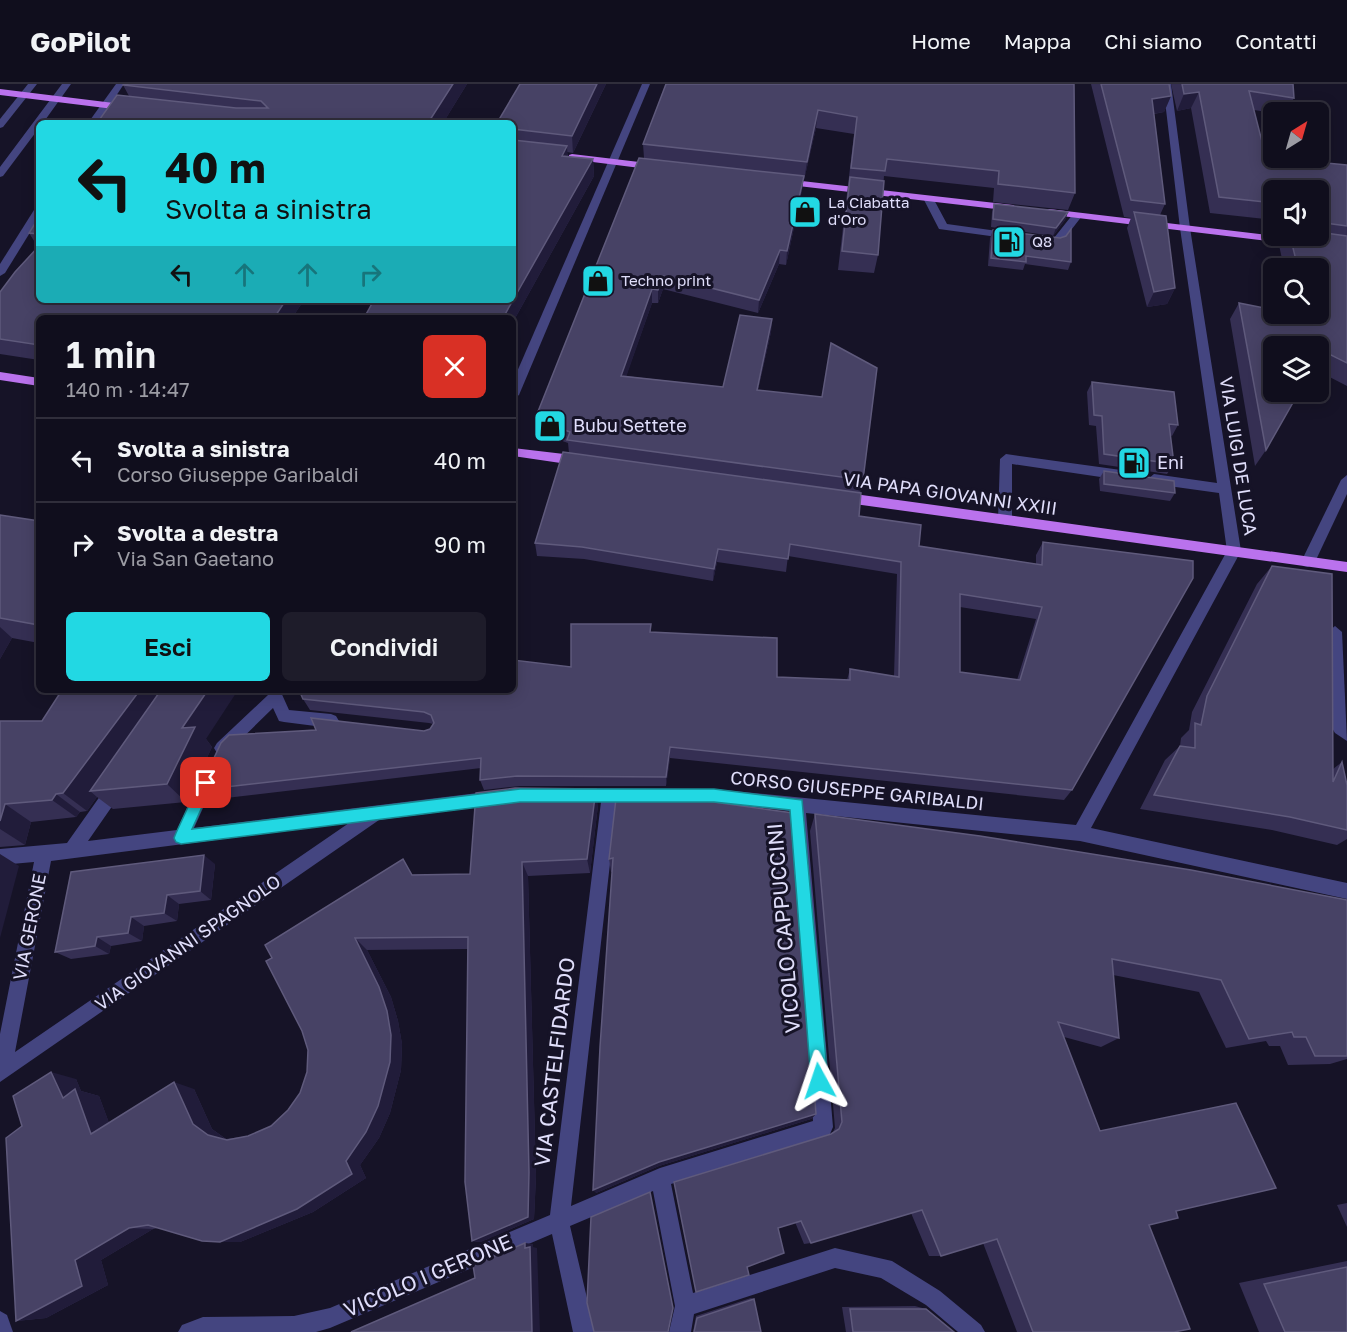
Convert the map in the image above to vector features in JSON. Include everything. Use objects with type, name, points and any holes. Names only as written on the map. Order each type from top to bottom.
[{"type":"main road","points":[[0,92],[140,109]]},
{"type":"main road","points":[[557,156],[671,169]]},
{"type":"main road","points":[[776,181],[1020,209]]},
{"type":"main road","points":[[1043,212],[1263,237]]},
{"type":"main road","points":[[0,376],[36,382]]},
{"type":"main road","points":[[516,452],[595,463]]},
{"type":"main road","name":"VIA PAPA GIOVANNI XXIII","points":[[829,495],[1347,567]]},
{"type":"street","points":[[0,125],[33,84]]},
{"type":"street","points":[[40,120],[67,84]]},
{"type":"street","points":[[95,120],[120,84]]},
{"type":"street","points":[[516,388],[646,84]]},
{"type":"street","name":"VIA LUIGI DE LUCA","points":[[1080,833],[1234,551],[1185,228],[1167,84]]},
{"type":"street","points":[[0,174],[36,125]]},
{"type":"street","points":[[928,198],[943,227],[1029,238],[1057,241],[1077,216]]},
{"type":"street","points":[[0,273],[36,215]]},
{"type":"street","points":[[1005,520],[1006,459],[1225,489]]},
{"type":"street","points":[[1308,562],[1347,480]]},
{"type":"street","points":[[1335,633],[1340,728],[1347,734]]},
{"type":"street","points":[[181,838],[222,747],[275,693],[284,716],[351,723]]},
{"type":"street","points":[[71,851],[124,775]]},
{"type":"street","name":"CORSO GIUSEPPE GARIBALDI","points":[[565,795],[714,796],[1080,833],[1347,891]]},
{"type":"street","name":"VIA CASTELFIDARDO","points":[[584,1332],[559,1221],[610,795]]},
{"type":"street","points":[[0,857],[181,838],[509,796]]},
{"type":"street","name":"VICOLO CAPPUCCINI","points":[[559,1221],[660,1178],[823,1127],[797,804]]},
{"type":"street","name":"VIA GIOVANNI SPAGNOLO","points":[[1,1072],[376,814]]},
{"type":"street","name":"VIA GERONE","points":[[1,1072],[44,854]]},
{"type":"street","points":[[660,1178],[685,1306],[680,1332]]},
{"type":"street","name":"VICOLO I GERONE","points":[[189,1332],[203,1328],[294,1327],[330,1318],[559,1221]]},
{"type":"street","points":[[685,1306],[835,1258],[885,1268],[933,1298],[974,1332]]},
{"type":"street","points":[[0,1322],[2,1332]]},
{"type":"building","points":[[453,84],[430,120],[99,120],[117,95],[236,108],[268,108],[261,101],[123,85]]},
{"type":"building","points":[[520,84],[597,84],[572,136],[516,129],[516,120],[499,120]]},
{"type":"building","points":[[666,84],[1074,84],[1075,193],[998,184],[999,171],[887,159],[885,171],[851,168],[857,117],[818,110],[807,162],[643,144]]},
{"type":"building","points":[[1101,84],[1169,84],[1171,96],[1152,99],[1165,204],[1131,200]]},
{"type":"building","points":[[1182,84],[1293,84],[1294,98],[1249,91],[1263,145],[1263,168],[1329,168],[1329,163],[1347,165],[1347,226],[1329,224],[1329,180],[1263,180],[1263,202],[1219,197],[1199,92],[1184,94]]},
{"type":"building","points":[[516,140],[567,146],[562,156],[593,159],[516,295]]},
{"type":"building","points":[[639,158],[804,176],[787,251],[780,250],[759,300],[663,276],[658,290],[652,289],[621,376],[723,387],[740,315],[772,319],[757,390],[822,397],[831,343],[877,368],[863,480],[567,440],[570,432],[535,419]]},
{"type":"building","points":[[850,177],[884,181],[878,255],[842,251]]},
{"type":"building","points":[[994,204],[1068,212],[1056,228],[993,219]]},
{"type":"building","points":[[1134,212],[1166,216],[1175,288],[1154,292]]},
{"type":"building","points":[[36,222],[36,234],[29,233]]},
{"type":"building","points":[[1071,229],[1071,262],[1026,256],[1026,262],[991,258],[993,230],[1060,238],[1066,236]]},
{"type":"building","points":[[1329,234],[1347,236],[1347,363],[1329,354],[1329,336],[1263,336],[1263,402],[1293,402],[1266,450],[1239,303],[1263,308],[1263,324],[1329,324],[1329,258],[1296,258],[1292,246],[1329,246]]},
{"type":"building","points":[[36,249],[36,303],[284,303],[276,315],[36,315],[36,345],[0,339],[0,292]]},
{"type":"building","points":[[372,303],[511,303],[505,315],[366,315]]},
{"type":"building","points":[[1092,382],[1174,392],[1178,425],[1169,424],[1174,464],[1104,454],[1102,416],[1094,415]]},
{"type":"building","points":[[563,452],[861,493],[859,516],[921,525],[919,546],[1042,565],[1043,542],[1193,561],[1193,578],[1072,790],[670,747],[666,777],[517,776],[480,780],[481,758],[199,790],[221,743],[229,735],[316,730],[311,718],[424,731],[430,729],[434,723],[431,715],[424,712],[303,699],[300,693],[516,693],[516,660],[571,667],[571,624],[651,624],[650,632],[777,638],[777,677],[850,680],[850,669],[899,677],[901,562],[790,544],[788,559],[718,549],[714,569],[582,547],[535,543]],"holes":[[[960,594],[1042,607],[1020,680],[960,672]]]},
{"type":"building","points":[[1104,471],[1174,481],[1175,493],[1104,484]]},
{"type":"building","points":[[0,515],[36,521],[36,624],[0,618]]},
{"type":"building","points":[[1272,566],[1332,574],[1333,782],[1342,762],[1347,785],[1347,830],[1290,817],[1154,795],[1180,746],[1195,748],[1195,723],[1201,725],[1207,696]]},
{"type":"building","points":[[60,693],[138,693],[63,793],[56,794],[52,800],[5,804],[0,821],[0,721],[42,721]]},
{"type":"building","points":[[159,693],[206,693],[182,728],[195,727],[167,784],[90,791]]},
{"type":"building","points":[[515,788],[596,789],[587,859],[522,862],[528,1217],[472,1241],[465,1182],[468,937],[355,938],[379,987],[387,1011],[391,1035],[390,1062],[378,1106],[366,1132],[346,1161],[352,1174],[297,1209],[220,1242],[202,1241],[148,1225],[129,1228],[75,1260],[82,1286],[16,1321],[6,1138],[22,1126],[13,1096],[51,1072],[63,1098],[75,1089],[91,1134],[174,1082],[193,1124],[208,1135],[227,1140],[248,1136],[271,1126],[288,1110],[300,1093],[307,1072],[308,1050],[302,1031],[266,961],[272,958],[265,945],[403,859],[412,875],[470,874],[476,793]]},
{"type":"building","points":[[617,790],[663,790],[663,795],[793,813],[816,1114],[659,1162],[593,1190],[613,858],[609,859]]},
{"type":"building","points":[[815,814],[980,836],[1191,870],[1347,900],[1347,1056],[1315,1056],[1306,1037],[1294,1037],[1292,1032],[1249,1039],[1221,980],[1112,959],[1119,1038],[1058,1022],[1100,1131],[1236,1103],[1276,1188],[1176,1211],[1178,1218],[1149,1225],[1190,1329],[1174,1332],[1033,1332],[997,1239],[941,1256],[922,1210],[811,1243],[801,1221],[778,1228],[784,1253],[747,1267],[749,1275],[696,1292],[674,1182],[831,1134],[839,1129],[842,1122]]},
{"type":"building","points":[[204,855],[200,891],[167,895],[164,913],[131,917],[128,933],[97,937],[95,946],[55,952],[71,872]]},
{"type":"building","points":[[650,1192],[673,1308],[668,1332],[594,1332],[587,1303],[591,1217]]},
{"type":"building","points":[[525,1243],[525,1248],[530,1247],[532,1332],[351,1332],[475,1278],[473,1265]]},
{"type":"building","points":[[1347,1267],[1347,1332],[1285,1332],[1264,1284]]},
{"type":"building","points":[[754,1299],[761,1332],[694,1332],[697,1318]]},
{"type":"building","points":[[850,1309],[926,1309],[954,1332],[853,1332]]},
{"type":"place","name":"La Ciabatta d'Oro","points":[[805,212]]},
{"type":"place","name":"Q8","points":[[1009,242]]},
{"type":"place","name":"Techno print","points":[[598,281]]},
{"type":"place","name":"Bubu Settete","points":[[550,426]]},
{"type":"place","name":"Eni","points":[[1134,463]]},
{"type":"route","points":[[206,783],[181,838],[520,795],[714,796],[797,804],[819,1081]]}]
